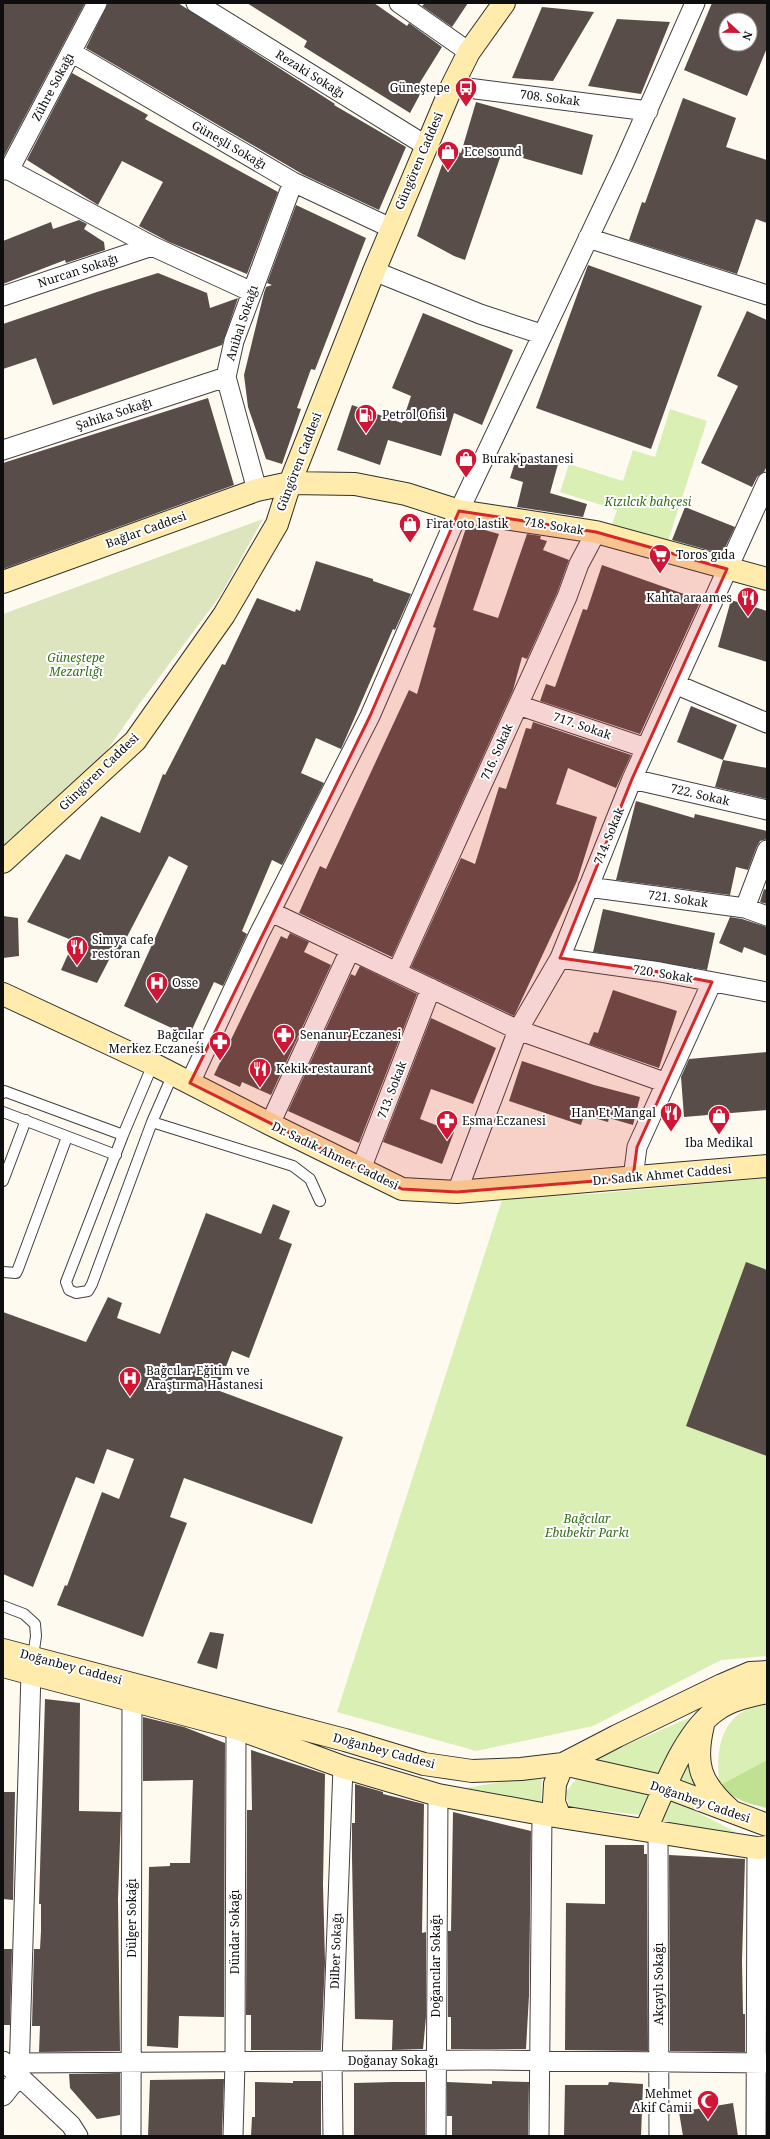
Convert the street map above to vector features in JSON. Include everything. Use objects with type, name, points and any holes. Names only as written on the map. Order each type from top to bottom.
[{"type":"street","name":"Zühre Sokağı","points":[[6,170],[97,3]]},
{"type":"street","name":"Rezaki Sokağı","points":[[196,3],[425,145]]},
{"type":"street","points":[[399,3],[464,49]]},
{"type":"street","name":"Güngören Caddesi","points":[[3,862],[135,741],[224,614],[277,524],[290,483],[391,228],[425,145],[452,86],[464,49],[504,3]]},
{"type":"street","points":[[182,1079],[271,912],[370,716],[459,511],[541,334],[648,111],[695,3]]},
{"type":"street","name":"Güneşli Sokağı","points":[[71,52],[293,182],[391,228]]},
{"type":"street","name":"708. Sokak","points":[[452,86],[648,111]]},
{"type":"street","points":[[6,170],[152,246],[252,292]]},
{"type":"street","name":"Anibal Sokağı","points":[[257,490],[226,377],[234,341],[293,182]]},
{"type":"street","points":[[588,238],[767,295]]},
{"type":"street","name":"Nurcan Sokağı","points":[[3,296],[152,246]]},
{"type":"street","points":[[374,271],[480,314],[541,334]]},
{"type":"street","name":"Şahika Sokağı","points":[[3,450],[226,377]]},
{"type":"street","name":"714. Sokak","points":[[457,1192],[518,1030],[560,958],[632,779],[767,482]]},
{"type":"street","name":"Bağlar Caddesi","points":[[3,582],[257,490],[290,483]]},
{"type":"street","name":"718. Sokak","points":[[290,483],[355,484],[406,494],[459,511],[596,532],[767,579]]},
{"type":"street","name":"716. Sokak","points":[[398,972],[567,597],[579,564],[596,532]]},
{"type":"street","points":[[675,684],[767,723]]},
{"type":"street","name":"717. Sokak","points":[[518,704],[646,748]]},
{"type":"street","name":"722. Sokak","points":[[632,779],[767,810]]},
{"type":"street","points":[[745,908],[767,850]]},
{"type":"street","name":"721. Sokak","points":[[588,887],[745,908],[767,916]]},
{"type":"street","points":[[271,912],[518,1030],[661,1081]]},
{"type":"street","points":[[270,1124],[350,950]]},
{"type":"street","name":"720. Sokak","points":[[560,958],[660,972],[767,992]]},
{"type":"street","points":[[633,1178],[637,1147],[712,982]]},
{"type":"street","name":"713. Sokak","points":[[360,1169],[431,988]]},
{"type":"street","name":"Dr. Sadık Ahmet Caddesi","points":[[3,994],[154,1064],[270,1124],[402,1189],[457,1192],[767,1166]]},
{"type":"street","name":"Doğanbey Caddesi","points":[[3,1650],[32,1665],[132,1700],[236,1728],[342,1767],[438,1795],[551,1815],[762,1847]]},
{"type":"street","points":[[3,2096],[14,2066],[32,1665]]},
{"type":"street","name":"Doğanbey Caddesi","points":[[3,1666],[32,1665],[345,1740],[424,1764],[472,1771],[563,1764],[666,1787],[734,1814],[767,1825]]},
{"type":"street","points":[[539,2136],[538,2060],[551,1815],[554,1802],[555,1784],[563,1764],[722,1685],[750,1673],[767,1672]]},
{"type":"street","points":[[652,1831],[666,1787],[683,1749],[704,1720],[717,1709],[734,1700],[767,1692]]},
{"type":"street","name":"Dülger Sokağı","points":[[131,2136],[132,1700]]},
{"type":"street","points":[[704,1720],[699,1742],[698,1761],[704,1780],[714,1796],[734,1814]]},
{"type":"street","name":"Dündar Sokağı","points":[[233,2136],[235,2062],[236,1728]]},
{"type":"street","name":"Dilber Sokağı","points":[[333,2136],[332,2061],[342,1767]]},
{"type":"street","name":"Doğancılar Sokağı","points":[[436,2136],[438,1795]]},
{"type":"street","name":"Akçaylı Sokağı","points":[[652,1831],[660,2062],[659,2136]]},
{"type":"street","points":[[756,2136],[762,2063],[762,1847]]},
{"type":"street","name":"Doğanay Sokağı","points":[[14,2066],[132,2062],[436,2060],[762,2063]]},
{"type":"street","points":[[14,2066],[71,2125],[78,2136]]},
{"type":"lane","points":[[154,1064],[123,1135],[66,1282],[69,1290],[76,1292],[88,1291],[92,1284],[152,1122],[182,1079]]},
{"type":"lane","points":[[3,1093],[4,1091],[123,1135]]},
{"type":"lane","points":[[3,1112],[116,1155]]},
{"type":"lane","points":[[3,1181],[26,1120]]},
{"type":"lane","points":[[152,1122],[293,1166],[310,1179],[320,1201]]},
{"type":"lane","points":[[3,1272],[16,1273],[18,1269],[67,1136]]},
{"type":"lane","points":[[3,1606],[24,1614],[35,1624],[36,1636],[32,1665]]},
{"type":"highlighted area","points":[[459,511],[596,532],[727,569],[632,779],[560,958],[660,972],[712,982],[637,1147],[633,1178],[457,1192],[402,1189],[190,1083],[370,716]]},
{"type":"green space","name":"Kızılcık bahçesi","points":[[670,409],[707,421],[667,544],[611,527],[617,510],[560,492],[569,464],[623,481],[633,450],[655,457]]},
{"type":"green space","name":"Güneştepe Mezarlığı","points":[[263,519],[220,596],[140,703],[89,776],[3,855],[3,614]]},
{"type":"green space","name":"Bağcılar Ebubekir Parkı","points":[[767,1178],[767,1656],[721,1660],[593,1726],[476,1751],[337,1712],[503,1197],[592,1194]]},
{"type":"green space","points":[[767,1705],[767,1808],[745,1803],[719,1786],[718,1764],[721,1743],[729,1724],[736,1716],[746,1710],[753,1707]]},
{"type":"green space","points":[[691,1717],[672,1747],[658,1774],[592,1760]]},
{"type":"green space","points":[[688,1760],[694,1788],[678,1782]]},
{"type":"green space","points":[[767,1760],[767,1808],[742,1800],[719,1786]]},
{"type":"green space","points":[[542,1775],[541,1805],[466,1788]]},
{"type":"green space","points":[[576,1779],[646,1791],[649,1798],[642,1815],[569,1807],[566,1792]]},
{"type":"green space","points":[[671,1799],[736,1832],[660,1825]]},
{"type":"building","points":[[3,3],[85,3],[3,158]]},
{"type":"building","points":[[108,3],[178,3],[335,104],[334,105],[406,147],[379,210],[304,175],[86,48]]},
{"type":"building","points":[[247,3],[374,3],[407,26],[409,23],[442,47],[419,84],[424,87],[410,113],[304,47],[307,41]]},
{"type":"building","points":[[425,3],[468,3],[452,27],[422,6]]},
{"type":"building","points":[[712,3],[767,3],[767,48],[747,96],[684,70]]},
{"type":"building","points":[[542,7],[594,12],[553,81],[512,78]]},
{"type":"building","points":[[617,19],[670,22],[641,94],[588,86]]},
{"type":"building","points":[[72,73],[148,115],[145,119],[278,192],[247,274],[169,242],[139,226],[163,182],[122,161],[98,205],[27,160]]},
{"type":"building","points":[[683,98],[736,118],[726,147],[767,160],[767,223],[756,219],[737,274],[629,240],[642,202],[645,203]]},
{"type":"building","points":[[476,102],[593,135],[582,175],[502,152],[465,260],[454,256],[417,236],[448,148],[461,153]]},
{"type":"building","points":[[296,205],[366,238],[315,370],[311,369],[297,408],[301,409],[282,464],[266,459],[248,407],[244,375],[264,293],[266,287],[272,285],[267,283]]},
{"type":"building","points":[[79,220],[87,224],[84,229],[104,242],[105,250],[66,263],[65,260],[3,284],[3,241],[51,222],[53,229]]},
{"type":"building","points":[[588,265],[702,306],[651,449],[536,408]]},
{"type":"building","points":[[158,273],[207,293],[210,308],[238,298],[222,345],[53,405],[36,358],[3,369],[3,324]]},
{"type":"building","points":[[747,311],[767,320],[767,466],[764,472],[757,477],[752,487],[701,463],[738,386],[717,376]]},
{"type":"building","points":[[423,313],[513,350],[482,425],[454,413],[441,456],[388,440],[380,465],[337,450],[352,405],[402,423],[411,396],[392,388]]},
{"type":"building","points":[[208,398],[234,485],[3,569],[3,463]]},
{"type":"building","points":[[518,453],[558,464],[550,493],[587,504],[583,517],[517,507],[523,482],[510,478]]},
{"type":"building","points":[[685,507],[735,527],[722,554],[672,540]]},
{"type":"building","points":[[467,525],[499,534],[473,610],[498,618],[527,534],[541,536],[540,539],[547,541],[543,550],[569,560],[557,593],[527,659],[522,657],[513,690],[392,957],[299,913],[320,866],[326,869],[409,690],[417,694],[436,628],[433,627]]},
{"type":"building","points":[[316,561],[373,579],[373,581],[411,594],[395,630],[393,629],[341,749],[316,738],[301,773],[324,783],[282,865],[272,860],[242,931],[247,934],[223,986],[214,982],[189,1036],[124,1006],[188,866],[169,856],[116,958],[111,956],[97,983],[61,970],[74,941],[27,922],[66,854],[80,860],[101,816],[140,833],[163,774],[165,775],[222,664],[225,665],[257,598],[295,612],[296,609],[300,611]]},
{"type":"building","points":[[602,565],[701,600],[640,734],[540,701],[546,684],[555,687],[583,609],[587,610]]},
{"type":"building","points":[[731,600],[767,611],[767,662],[718,647]]},
{"type":"building","points":[[691,706],[737,725],[723,760],[677,742]]},
{"type":"building","points":[[533,722],[631,755],[616,788],[568,768],[556,804],[597,817],[577,881],[514,1016],[411,967],[461,858],[475,864],[499,787],[506,789],[526,728],[531,729]]},
{"type":"building","points":[[723,760],[767,768],[767,799],[715,787]]},
{"type":"building","points":[[636,801],[694,818],[695,814],[767,831],[767,839],[760,841],[748,870],[736,867],[730,895],[616,880]]},
{"type":"building","points":[[764,889],[767,890],[767,904],[760,902]]},
{"type":"building","points":[[603,909],[715,933],[707,970],[593,952]]},
{"type":"building","points":[[3,916],[18,918],[19,956],[3,958]]},
{"type":"building","points":[[730,917],[742,919],[767,927],[767,956],[744,947],[742,953],[719,943]]},
{"type":"building","points":[[290,933],[309,942],[304,952],[331,965],[271,1095],[242,1082],[240,1087],[214,1075],[281,936],[287,939]]},
{"type":"building","points":[[360,966],[417,994],[359,1143],[288,1111],[351,974],[355,976]]},
{"type":"building","points":[[613,990],[677,1011],[659,1068],[589,1044],[594,1032],[598,1033]]},
{"type":"building","points":[[431,1018],[496,1048],[473,1104],[431,1089],[420,1119],[454,1132],[442,1164],[383,1142]]},
{"type":"building","points":[[767,1052],[767,1110],[684,1117],[681,1077],[689,1059]]},
{"type":"building","points":[[522,1061],[594,1085],[640,1097],[633,1125],[609,1118],[608,1122],[584,1115],[581,1125],[509,1101]]},
{"type":"building","name":"Bağcılar Eğitim ve Araştırma Hastanesi","points":[[273,1204],[290,1211],[279,1239],[292,1244],[249,1358],[232,1351],[217,1390],[343,1437],[312,1524],[184,1478],[170,1517],[187,1523],[143,1637],[57,1605],[65,1585],[67,1586],[102,1492],[119,1499],[134,1459],[107,1449],[94,1484],[76,1477],[33,1587],[3,1574],[3,1312],[86,1342],[108,1297],[122,1303],[117,1318],[160,1334],[206,1213],[261,1234]]},
{"type":"building","points":[[746,1262],[767,1270],[767,1456],[686,1426]]},
{"type":"building","points":[[210,1632],[224,1634],[217,1669],[197,1663]]},
{"type":"building","points":[[45,1699],[80,1703],[79,1811],[121,1812],[118,1899],[120,2051],[39,2052],[40,2026],[32,2026],[34,1949],[40,1949],[41,1931],[41,1904],[39,1904]]},
{"type":"building","points":[[143,1717],[184,1727],[225,1743],[224,2017],[179,2016],[178,2048],[147,2046],[149,1867],[170,1866],[170,1863],[190,1863],[193,1780],[143,1781]]},
{"type":"building","points":[[251,1750],[325,1774],[323,1885],[325,1962],[321,2050],[251,2050],[251,2015],[246,2015],[247,1810],[252,1810]]},
{"type":"building","points":[[355,1784],[383,1792],[383,1794],[424,1804],[422,1933],[426,1932],[426,2017],[423,2049],[392,2050],[393,2020],[355,2019],[352,1823],[355,1823]]},
{"type":"building","points":[[3,1792],[15,1792],[13,1900],[3,1899]]},
{"type":"building","points":[[453,1812],[531,1831],[529,1995],[526,2049],[451,2049],[451,2017],[448,2017],[448,1931],[451,1931]]},
{"type":"building","points":[[605,1845],[644,1845],[644,1854],[647,1854],[648,2051],[565,2050],[566,1903],[605,1904]]},
{"type":"building","points":[[669,1855],[745,1859],[742,1961],[743,2014],[745,2014],[745,2052],[670,2051]]},
{"type":"building","points":[[3,1949],[12,1949],[10,2025],[3,2025]]},
{"type":"building","points":[[120,2073],[120,2115],[97,2119],[70,2088],[69,2074]]},
{"type":"building","points":[[224,2079],[222,2136],[148,2136],[150,2080]]},
{"type":"building","points":[[293,2081],[321,2081],[321,2136],[251,2136],[252,2117],[255,2117],[255,2082],[293,2083]]},
{"type":"building","points":[[492,2081],[529,2082],[528,2136],[452,2136],[452,2116],[447,2116],[447,2082],[492,2084]]},
{"type":"building","points":[[425,2082],[425,2136],[354,2136],[354,2083]]},
{"type":"building","points":[[609,2082],[643,2084],[641,2136],[564,2136],[565,2085],[608,2085]]},
{"type":"building","name":"Mehmet Akif Camii","points":[[733,2103],[738,2136],[683,2136],[679,2112]]},
{"type":"place","name":"Güneştepe","points":[[466,108]]},
{"type":"place","name":"Ece sound","points":[[448,172]]},
{"type":"place","name":"Petrol Ofisi","points":[[366,434]]},
{"type":"place","name":"Burak pastanesi","points":[[466,478]]},
{"type":"place","name":"Firat oto lastik","points":[[410,544]]},
{"type":"place","name":"Toros gıda","points":[[660,574]]},
{"type":"place","name":"Kahta araames","points":[[748,618]]},
{"type":"place","name":"Simya cafe restoran","points":[[77,966]]},
{"type":"place","name":"Osse","points":[[157,1002]]},
{"type":"place","name":"Senanur Eczanesi","points":[[284,1054]]},
{"type":"place","name":"Bağcılar Merkez Eczanesi","points":[[220,1062]]},
{"type":"place","name":"Kekik restaurant","points":[[260,1088]]},
{"type":"place","name":"Han Et Mangal","points":[[671,1132]]},
{"type":"place","name":"Iba Medikal","points":[[719,1136]]},
{"type":"place","name":"Esma Eczanesi","points":[[447,1140]]},
{"type":"place","name":"Bağcılar Eğitim ve Araştırma Hastanesi","points":[[130,1398]]},
{"type":"place","name":"Mehmet Akif Camii","points":[[708,2120]]}]
